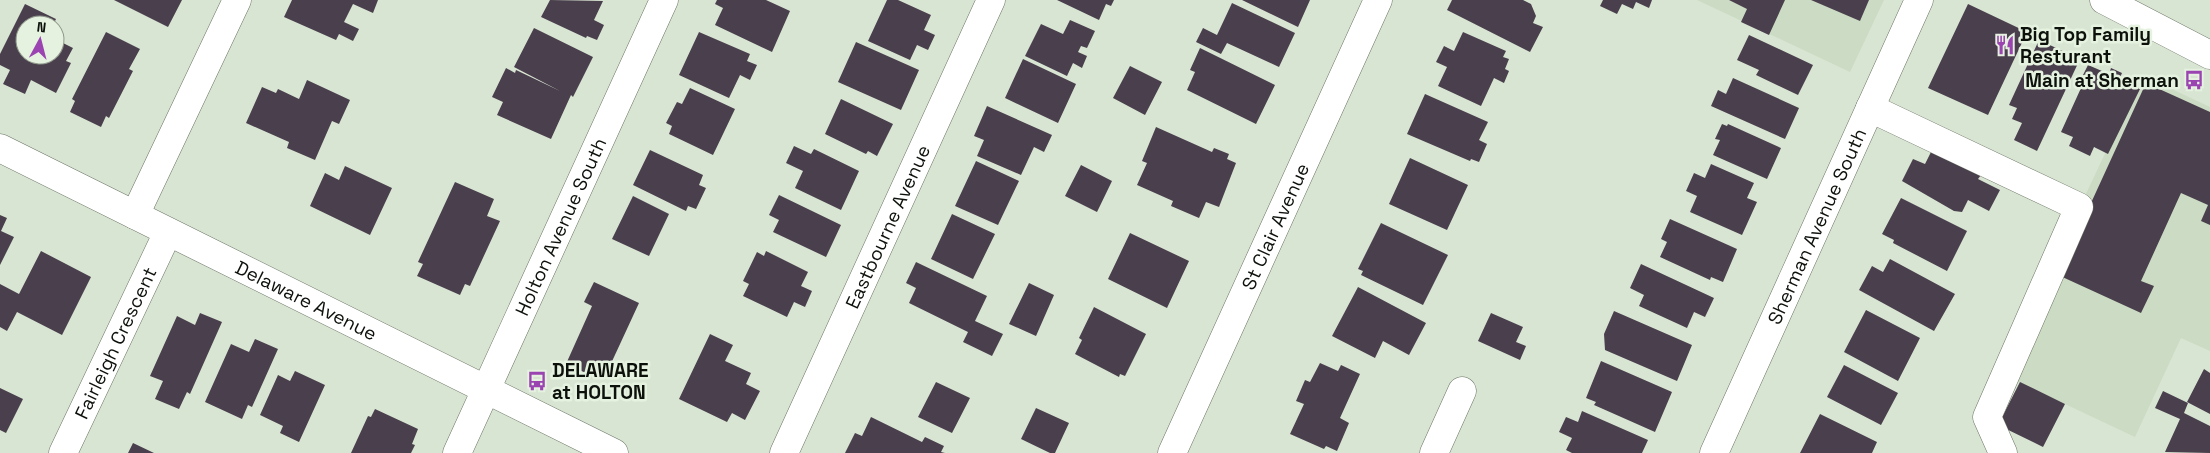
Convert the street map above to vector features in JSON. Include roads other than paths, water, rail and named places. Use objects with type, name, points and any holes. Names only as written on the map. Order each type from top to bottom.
[{"type":"street","name":"Holton Avenue South","points":[[457,453],[664,0]]},
{"type":"street","name":"Eastbourne Avenue","points":[[784,453],[991,0]]},
{"type":"street","name":"St Clair Avenue","points":[[1172,453],[1378,0]]},
{"type":"street","name":"Sherman Avenue South","points":[[1714,453],[1919,0]]},
{"type":"street","points":[[2104,0],[2210,55]]},
{"type":"street","points":[[135,216],[232,2]]},
{"type":"street","points":[[1870,108],[2079,207],[1987,417],[2004,453]]},
{"type":"street","name":"Delaware Avenue","points":[[0,148],[614,453]]},
{"type":"street","name":"Fairleigh Crescent","points":[[63,453],[168,232]]},
{"type":"street","points":[[1434,453],[1462,391]]},
{"type":"place","name":"Big Top Family Resturant","points":[[2005,45]]},
{"type":"place","name":"Main at Sherman","points":[[2194,80]]},
{"type":"place","name":"DELAWARE at HOLTON","points":[[537,381]]}]
